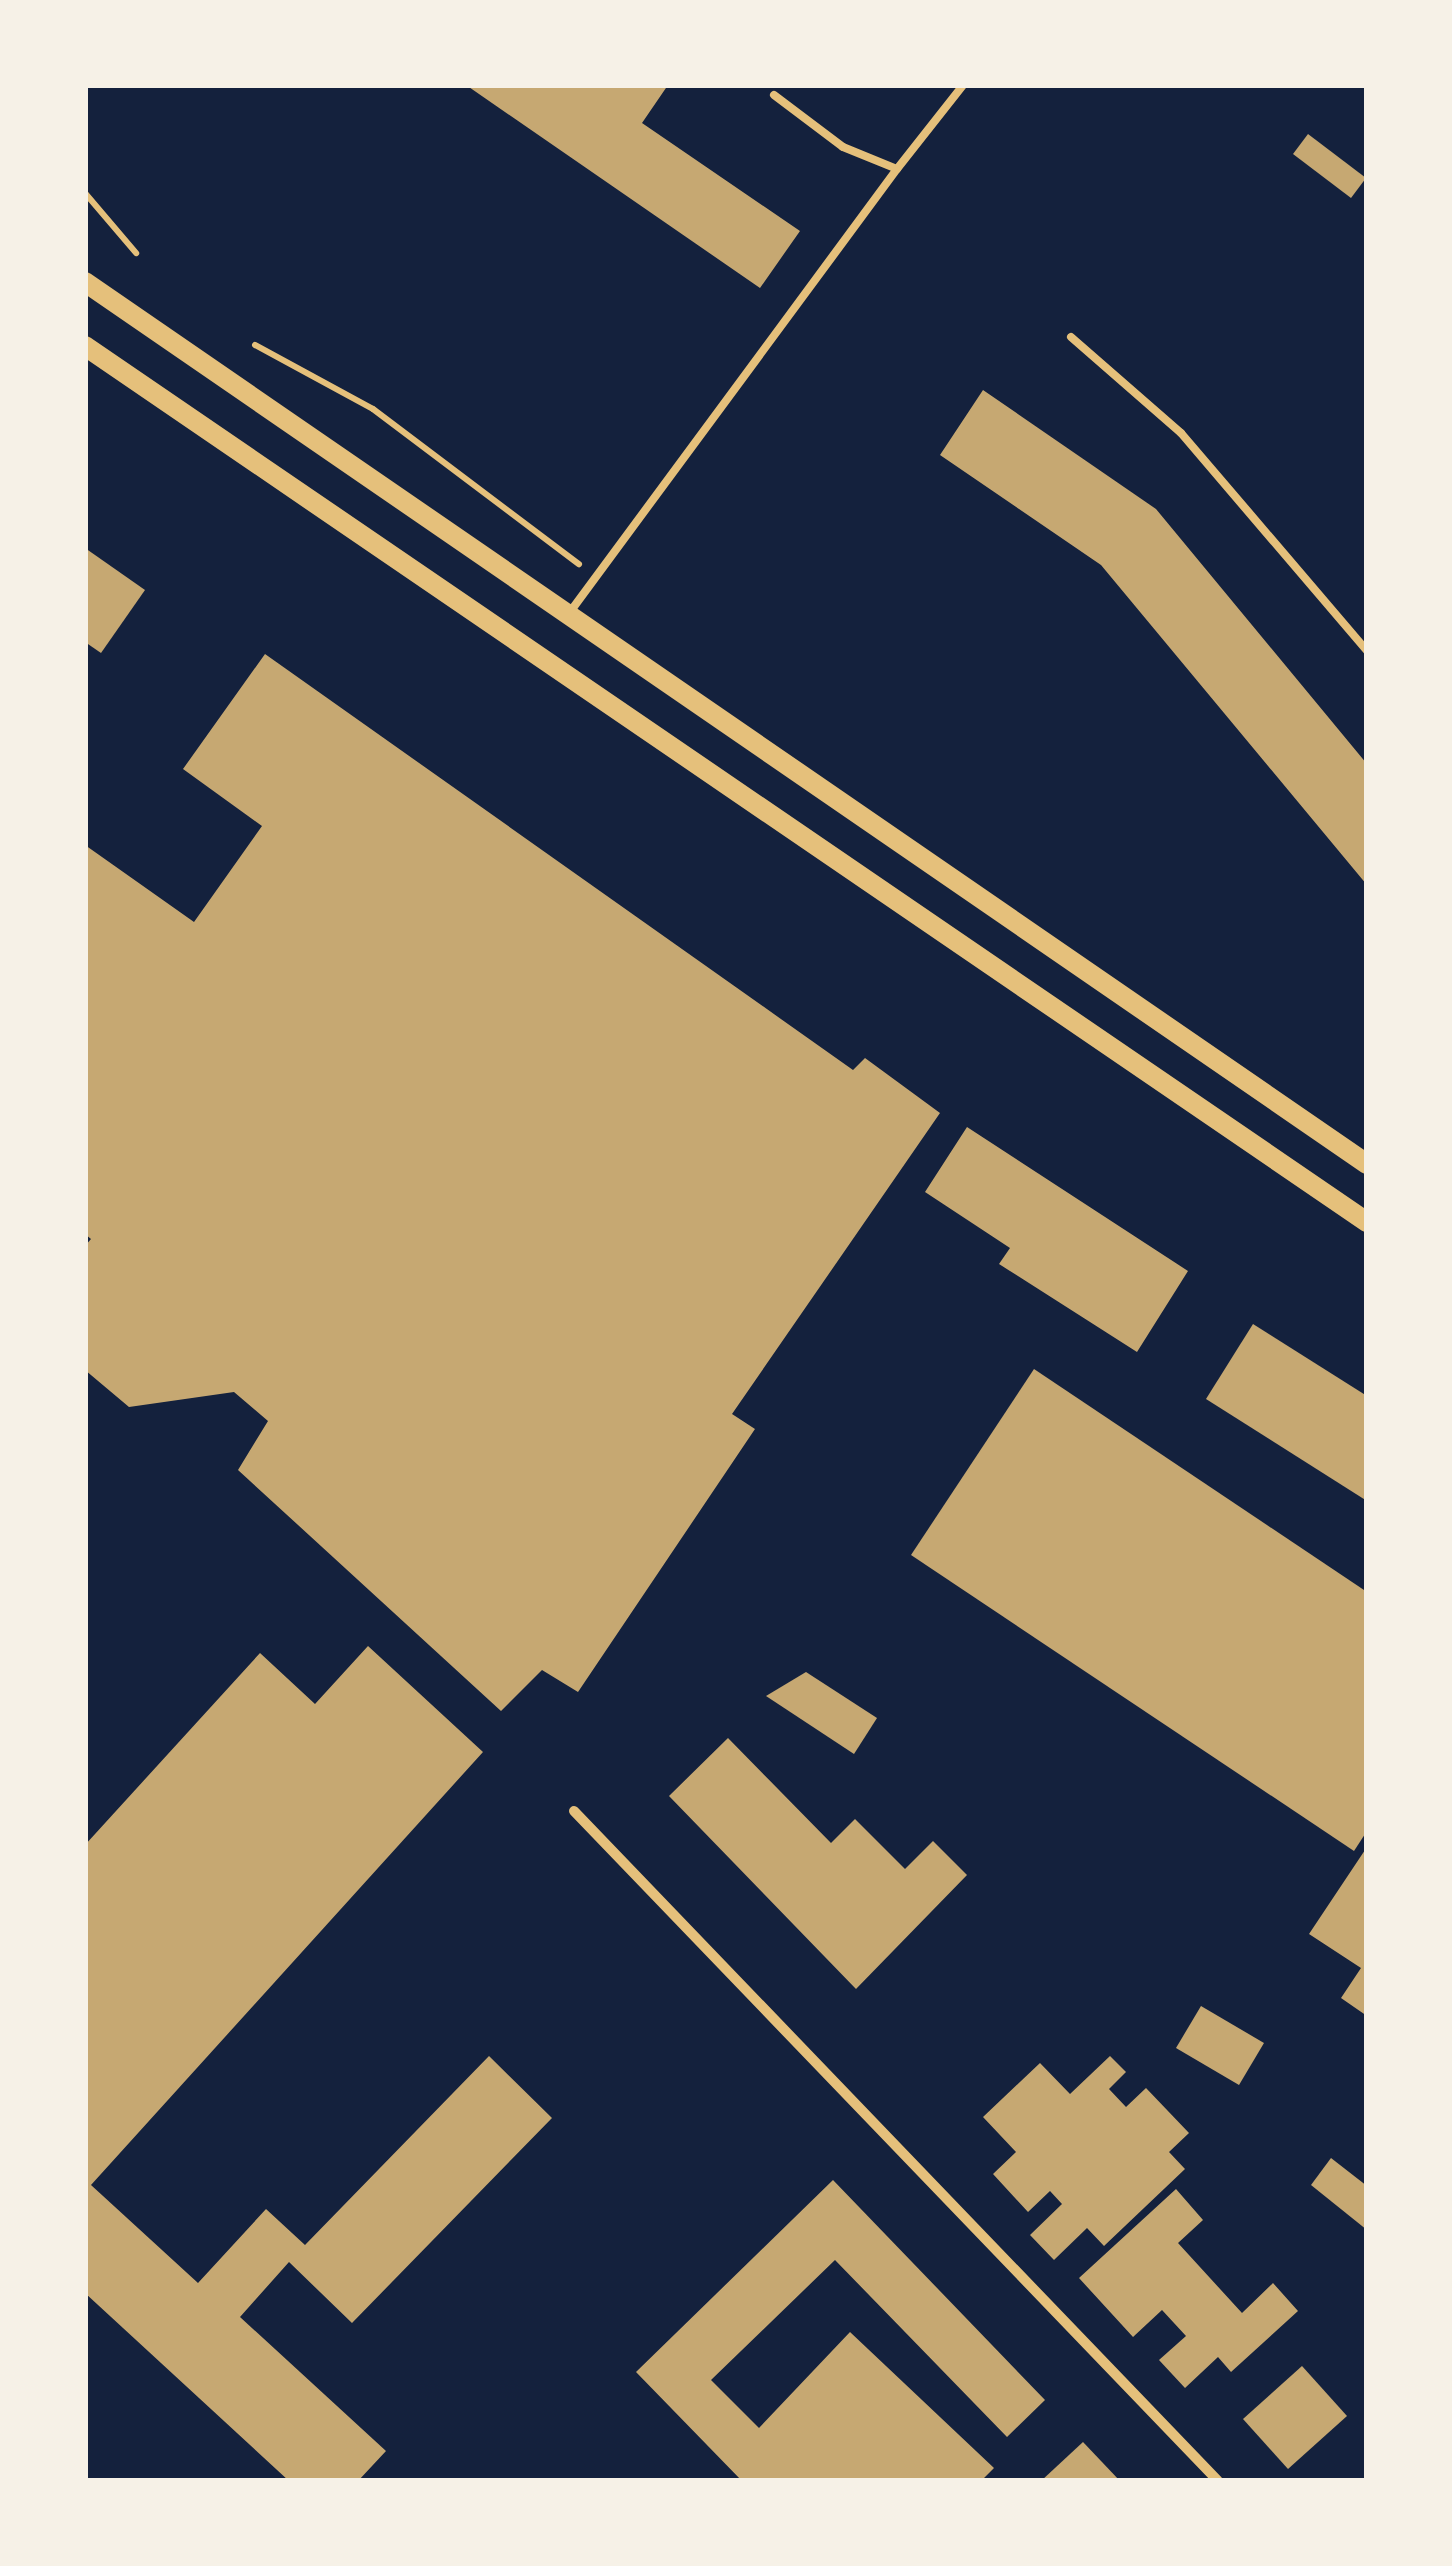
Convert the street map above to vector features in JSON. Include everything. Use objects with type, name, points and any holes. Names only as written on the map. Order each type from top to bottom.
[{"type":"main road","points":[[85,282],[1367,1164]]},
{"type":"main road","points":[[85,346],[1367,1222]]},
{"type":"street","points":[[574,1811],[1218,2481]]},
{"type":"lane","points":[[567,616],[963,85]]},
{"type":"lane","points":[[774,95],[844,147],[897,169]]},
{"type":"lane","points":[[1071,337],[1182,432],[1367,652]]},
{"type":"path","points":[[85,193],[136,253]]},
{"type":"path","points":[[255,345],[373,409],[596,577]]},
{"type":"building","points":[[466,85],[668,85],[642,123],[800,231],[760,288]]},
{"type":"building","points":[[1308,134],[1366,178],[1351,198],[1293,154]]},
{"type":"building","points":[[983,390],[1156,509],[1367,764],[1367,885],[1101,565],[940,455]]},
{"type":"building","points":[[85,548],[145,590],[101,653],[85,642]]},
{"type":"building","points":[[265,654],[853,1070],[865,1058],[940,1113],[732,1414],[755,1429],[578,1692],[542,1670],[501,1711],[238,1470],[268,1421],[234,1392],[129,1407],[85,1370],[85,1246],[91,1239],[85,1234],[85,845],[194,922],[262,826],[183,769]]},
{"type":"building","points":[[967,1127],[1188,1271],[1137,1352],[999,1264],[1010,1248],[925,1192]]},
{"type":"building","points":[[1253,1324],[1367,1396],[1367,1501],[1206,1399]]},
{"type":"building","points":[[1034,1369],[1367,1592],[1367,1831],[1354,1851],[911,1555]]},
{"type":"building","points":[[368,1646],[483,1752],[91,2185],[198,2283],[266,2209],[305,2245],[489,2056],[552,2118],[352,2323],[289,2262],[240,2317],[386,2451],[358,2481],[289,2481],[85,2293],[85,1845],[260,1653],[315,1704]]},
{"type":"building","points":[[806,1672],[877,1718],[854,1754],[766,1696]]},
{"type":"building","points":[[728,1738],[831,1843],[855,1819],[905,1869],[933,1841],[967,1875],[856,1989],[669,1796]]},
{"type":"building","points":[[1367,1847],[1367,2016],[1341,1998],[1361,1968],[1309,1934]]},
{"type":"building","points":[[1201,2006],[1264,2043],[1239,2085],[1176,2048]]},
{"type":"building","points":[[1110,2056],[1126,2072],[1109,2089],[1126,2107],[1146,2088],[1189,2133],[1169,2152],[1185,2169],[1104,2246],[1087,2228],[1054,2260],[1030,2235],[1062,2204],[1050,2191],[1028,2212],[993,2174],[1016,2152],[983,2117],[1040,2063],[1070,2094]]},
{"type":"building","points":[[1331,2158],[1367,2186],[1367,2230],[1311,2185]]},
{"type":"building","points":[[833,2180],[1045,2400],[1007,2437],[835,2260],[711,2380],[759,2428],[850,2332],[994,2468],[981,2481],[742,2481],[636,2372]]},
{"type":"building","points":[[1176,2189],[1203,2220],[1178,2243],[1242,2313],[1273,2283],[1298,2311],[1231,2372],[1218,2357],[1185,2388],[1159,2360],[1186,2336],[1162,2310],[1133,2337],[1079,2278]]},
{"type":"building","points":[[1302,2366],[1347,2416],[1288,2469],[1243,2419]]},
{"type":"building","points":[[1083,2442],[1120,2481],[1041,2481]]}]
